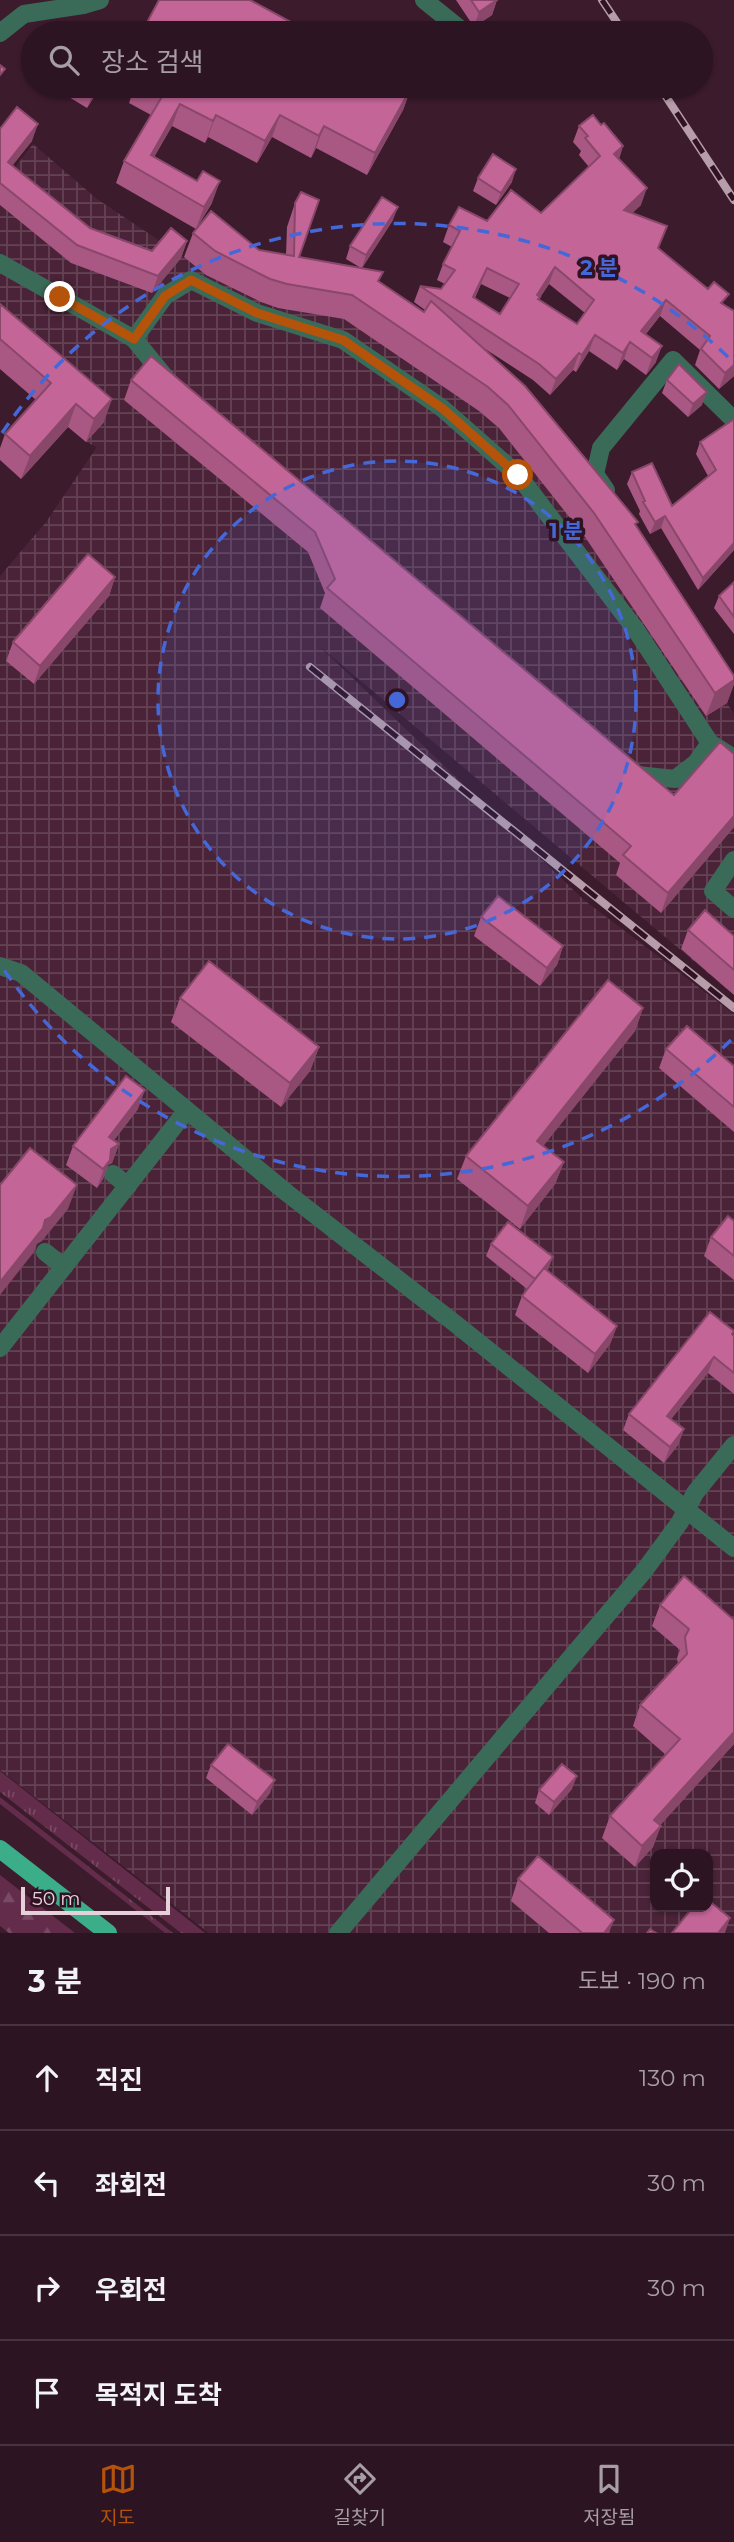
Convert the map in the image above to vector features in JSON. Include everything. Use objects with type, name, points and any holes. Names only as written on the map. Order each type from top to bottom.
[{"type":"main road","points":[[0,1849],[108,1933]]},
{"type":"street","points":[[0,33],[24,14],[100,0]]},
{"type":"street","points":[[424,0],[450,21]]},
{"type":"street","points":[[0,263],[134,339],[167,380],[178,388]]},
{"type":"street","points":[[134,339],[165,296],[191,280],[257,313],[343,340],[442,408],[518,475],[636,630],[710,743],[734,758]]},
{"type":"street","points":[[617,506],[595,474],[601,448],[673,360],[734,420]]},
{"type":"street","points":[[617,759],[637,775],[675,779],[696,763],[710,743]]},
{"type":"street","points":[[734,860],[713,891],[734,909]]},
{"type":"street","points":[[0,967],[21,973],[287,1193],[457,1325],[734,1548]]},
{"type":"street","points":[[0,1348],[187,1110]]},
{"type":"street","points":[[113,1174],[128,1186]]},
{"type":"street","points":[[45,1252],[64,1267]]},
{"type":"street","points":[[338,1933],[644,1571],[680,1522],[695,1493],[734,1445]]},
{"type":"shaded area","points":[[33,144],[97,199],[184,257],[250,274],[349,291],[609,521],[734,714],[734,995],[317,644],[584,900],[734,1014],[734,1933],[209,1933],[0,1770],[0,576],[46,522],[97,447],[86,442],[0,369],[0,187]]},
{"type":"green space","points":[[0,1771],[205,1933],[181,1933],[0,1792]]},
{"type":"green space","points":[[0,1797],[173,1933],[165,1933],[0,1804]]},
{"type":"green space","points":[[0,1875],[75,1933],[9,1933],[0,1926]]},
{"type":"building","points":[[159,0],[250,0],[289,21],[148,21]]},
{"type":"building","points":[[471,0],[497,0],[479,12]]},
{"type":"building","points":[[161,98],[405,98],[375,153],[324,126],[319,136],[280,115],[265,141],[216,115],[213,121],[180,104],[151,155],[197,181],[203,171],[220,181],[204,207],[124,161]]},
{"type":"building","points":[[17,107],[38,124],[8,162],[90,228],[152,251],[171,228],[187,241],[158,276],[77,245],[0,183],[0,129]]},
{"type":"building","points":[[593,115],[601,125],[604,123],[623,146],[614,154],[647,188],[624,210],[667,226],[658,248],[708,289],[714,282],[729,294],[721,303],[734,311],[734,365],[725,373],[701,349],[710,336],[666,300],[641,331],[662,346],[652,358],[630,342],[623,353],[595,335],[582,355],[579,353],[556,379],[539,364],[420,286],[441,289],[455,270],[443,264],[460,231],[449,225],[459,207],[487,221],[511,190],[541,213],[600,156],[579,126]],"holes":[[[555,267],[594,300],[577,324],[538,299],[540,297],[537,295]],[[487,268],[519,284],[500,314],[473,297]]]},
{"type":"building","points":[[493,154],[516,169],[501,193],[478,178]]},
{"type":"building","points":[[301,192],[319,200],[299,257],[383,272],[378,281],[424,312],[431,301],[525,386],[638,522],[635,524],[734,676],[734,680],[715,693],[594,513],[508,405],[488,387],[352,295],[270,279],[215,251],[193,233],[211,211],[259,250],[294,256],[295,203]]},
{"type":"building","points":[[382,197],[398,207],[366,255],[350,246]]},
{"type":"building","points":[[0,304],[112,399],[94,419],[76,404],[30,456],[5,434],[51,383],[0,339]]},
{"type":"building","points":[[151,356],[674,795],[720,742],[734,754],[734,816],[668,893],[623,855],[631,846],[327,588],[335,579],[315,532],[131,380]]},
{"type":"building","points":[[679,364],[707,392],[693,404],[667,380]]},
{"type":"building","points":[[734,419],[734,543],[703,578],[665,516],[655,522],[643,502],[645,501],[632,472],[652,463],[672,506],[716,470],[700,442]]},
{"type":"building","points":[[88,554],[115,577],[40,666],[13,642]]},
{"type":"building","points":[[734,582],[734,617],[719,596]]},
{"type":"building","points":[[498,896],[563,946],[547,968],[481,917]]},
{"type":"building","points":[[705,910],[734,936],[734,970],[688,930]]},
{"type":"building","points":[[209,961],[319,1047],[290,1083],[180,998]]},
{"type":"building","points":[[608,980],[643,1008],[537,1141],[564,1162],[528,1206],[466,1156]]},
{"type":"building","points":[[687,1026],[734,1066],[734,1107],[666,1049]]},
{"type":"building","points":[[126,1076],[145,1090],[109,1137],[119,1144],[111,1149],[110,1160],[103,1169],[73,1146]]},
{"type":"building","points":[[30,1148],[77,1185],[51,1217],[45,1220],[43,1228],[0,1282],[0,1185]]},
{"type":"building","points":[[728,1216],[734,1221],[734,1256],[711,1237]]},
{"type":"building","points":[[508,1222],[553,1257],[535,1279],[491,1244]]},
{"type":"building","points":[[544,1268],[617,1326],[595,1354],[522,1296]]},
{"type":"building","points":[[710,1312],[734,1331],[734,1373],[714,1357],[667,1416],[684,1429],[670,1447],[629,1414]]},
{"type":"building","points":[[684,1576],[734,1620],[734,1732],[654,1820],[661,1826],[642,1846],[610,1816],[680,1739],[640,1705],[687,1654],[685,1637],[689,1629],[660,1605]]},
{"type":"building","points":[[228,1744],[275,1780],[257,1802],[211,1765]]},
{"type":"building","points":[[562,1764],[577,1776],[554,1802],[539,1790]]},
{"type":"building","points":[[538,1856],[614,1920],[604,1933],[580,1933],[518,1879]]},
{"type":"building","points":[[713,1904],[730,1918],[718,1933],[672,1933],[689,1912],[713,1912]]},
{"type":"railway","points":[[602,0],[616,21]]},
{"type":"railway","points":[[667,98],[734,200]]},
{"type":"railway","points":[[310,667],[734,1008]]},
{"type":"route","points":[[60,297],[134,339],[165,296],[191,280],[257,313],[343,340],[442,408],[518,475]]}]
